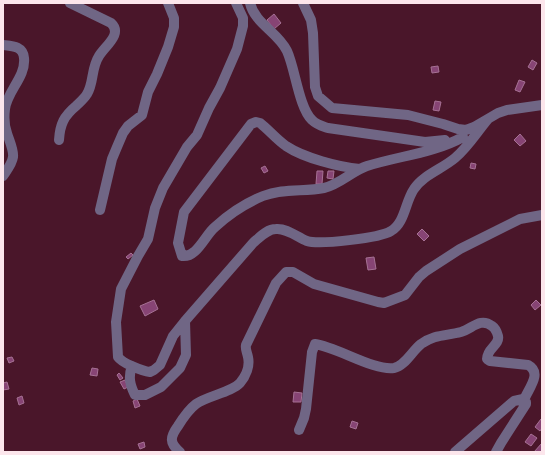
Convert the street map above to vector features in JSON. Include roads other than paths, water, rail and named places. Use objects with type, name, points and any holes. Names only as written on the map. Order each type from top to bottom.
[{"type":"street","points":[[59,140],[64,119],[87,94],[97,59],[103,49],[115,36],[116,31],[111,23],[70,3]]},
{"type":"street","points":[[100,210],[112,159],[117,147],[128,126],[142,116],[148,92],[168,47],[174,27],[174,18],[168,3]]},
{"type":"street","points":[[236,3],[243,18],[243,26],[237,49],[197,135],[187,147],[163,188],[155,208],[148,239],[121,289],[116,322],[117,351],[118,357],[121,361],[144,371],[150,372],[158,368],[173,336],[253,243],[266,232],[277,228],[308,241],[317,242],[381,236],[391,232],[401,219],[413,189],[424,179],[462,152],[488,119]]},
{"type":"street","points":[[250,3],[253,13],[257,19],[280,41],[287,51],[305,109],[311,119],[318,125],[328,128],[425,142],[438,142],[463,137]]},
{"type":"street","points":[[303,3],[311,20],[313,33],[315,87],[318,96],[332,108],[408,115],[466,130],[498,113],[507,110],[542,105]]},
{"type":"street","points":[[3,45],[17,47],[22,51],[24,57],[22,71],[11,90],[5,107],[4,125],[13,156],[3,176]]},
{"type":"street","points":[[360,169],[331,164],[300,153],[286,146],[260,123],[256,122],[251,124],[184,212],[178,243],[182,256],[188,255],[195,251],[214,228],[252,201],[277,191],[313,190],[325,188],[360,169],[444,146],[479,130]]},
{"type":"street","points":[[180,452],[173,446],[173,433],[191,407],[241,383],[249,364],[245,349],[246,345],[276,283],[286,272],[289,271],[296,273],[314,284],[384,303],[405,295],[426,271],[454,252],[520,219],[542,215]]},
{"type":"street","points":[[132,366],[129,374],[131,388],[135,395],[145,395],[161,387],[180,368],[186,354],[185,321]]},
{"type":"street","points":[[299,430],[304,418],[312,352],[315,344],[376,366],[394,368],[402,363],[421,344],[428,340],[440,335],[465,331],[474,325],[483,322],[488,323],[496,331],[498,338],[497,343],[489,351],[487,359],[490,361],[528,365],[533,367],[535,371],[534,380],[524,400],[526,404],[500,443],[496,452]]},
{"type":"street","points":[[455,452],[514,401],[520,399],[524,400]]}]
